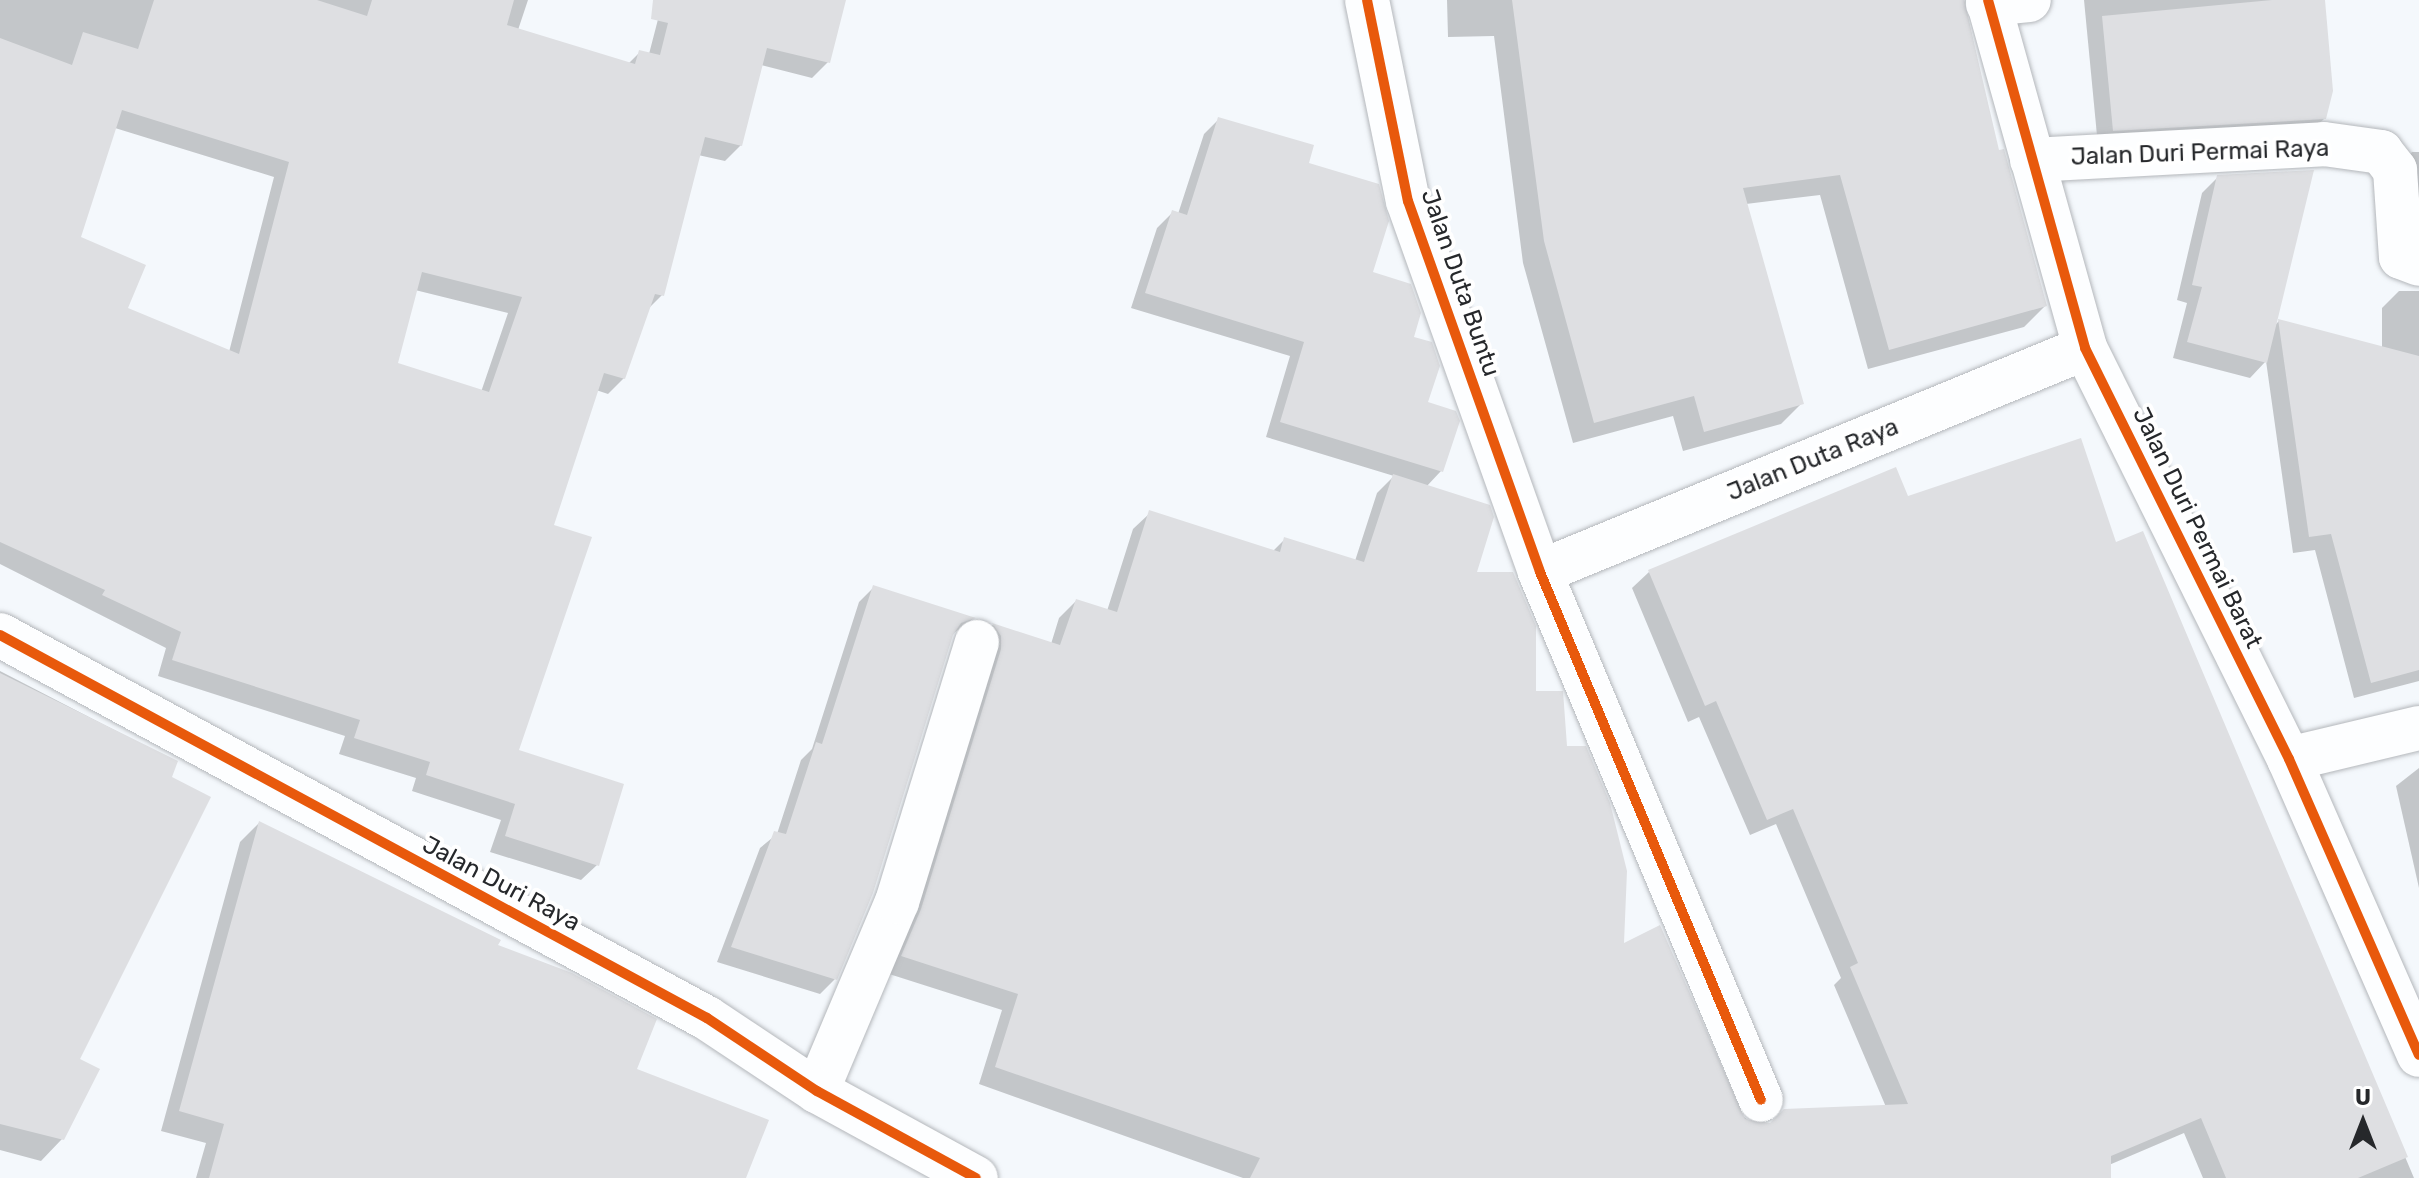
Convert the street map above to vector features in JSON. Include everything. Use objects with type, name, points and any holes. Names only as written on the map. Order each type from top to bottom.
[{"type":"street","name":"Jalan Duta Buntu","points":[[1367,0],[1408,201],[1540,572],[1761,1100]]},
{"type":"street","name":"Jalan Duri Permai Barat","points":[[2002,1],[2032,160],[2085,348],[2289,759],[2419,1055]]},
{"type":"street","name":"Jalan Duri Permai Raya","points":[[2032,160],[2324,144],[2381,152],[2395,170],[2401,257],[2419,264]]},
{"type":"street","name":"Jalan Duta Raya","points":[[1540,572],[2085,348]]},
{"type":"street","name":"Jalan Duri Raya","points":[[0,635],[707,1018],[817,1091],[976,1178]]},
{"type":"street","points":[[817,1091],[897,902],[977,642]]},
{"type":"street","points":[[2289,759],[2419,728]]},
{"type":"building","points":[[154,0],[317,0],[367,16],[372,0],[514,0],[507,25],[635,64],[639,50],[660,55],[668,23],[651,19],[653,0],[846,0],[830,63],[767,48],[742,146],[705,137],[664,296],[655,294],[625,379],[604,373],[554,525],[592,537],[519,750],[624,784],[599,866],[505,836],[515,804],[426,775],[430,762],[354,738],[360,720],[172,660],[181,632],[102,595],[105,590],[0,542],[0,38],[72,65],[83,32],[138,49]],"holes":[[[122,110],[289,162],[239,354],[128,308],[146,265],[81,237]],[[422,272],[522,297],[489,392],[398,363]]]},
{"type":"building","points":[[1512,0],[1964,0],[1999,150],[2004,149],[2047,306],[1889,350],[1840,175],[1743,188],[1804,404],[1704,432],[1694,396],[1594,423],[1544,241]]},
{"type":"building","points":[[2272,0],[2325,0],[2333,91],[2326,119],[2113,131],[2102,16]]},
{"type":"building","points":[[1218,117],[1314,145],[1309,163],[1379,184],[1389,221],[1373,272],[1411,284],[1421,313],[1414,337],[1432,342],[1440,366],[1428,402],[1456,411],[1460,421],[1443,472],[1280,422],[1304,342],[1145,293],[1172,210],[1187,215]]},
{"type":"building","points":[[2314,170],[2267,363],[2187,342],[2202,287],[2192,285],[2217,175]]},
{"type":"building","points":[[2278,319],[2419,356],[2419,670],[2371,683],[2331,534],[2309,537]]},
{"type":"building","points":[[2081,438],[2116,542],[2143,531],[2408,1157],[2358,1178],[2226,1178],[2201,1118],[2111,1156],[2111,1178],[1250,1178],[1260,1158],[995,1067],[1018,994],[901,956],[921,909],[1001,649],[1001,636],[992,623],[1060,645],[1076,599],[1117,612],[1149,510],[1280,552],[1284,537],[1364,562],[1393,474],[1490,505],[1494,517],[1477,572],[1513,572],[1536,626],[1536,691],[1563,691],[1567,746],[1586,746],[1610,803],[1627,871],[1624,943],[1660,925],[1745,1119],[1770,1123],[1784,1109],[1908,1104],[1850,967],[1858,963],[1793,809],[1767,820],[1716,701],[1705,706],[1648,570],[1896,467],[1908,496]]},
{"type":"building","points":[[873,585],[976,618],[961,623],[953,635],[873,893],[837,980],[731,947],[774,831],[786,834],[816,742],[822,744]]},
{"type":"building","points":[[0,673],[178,761],[172,777],[211,797],[80,1059],[100,1069],[64,1140],[0,1124]]},
{"type":"building","points":[[259,821],[501,940],[498,945],[572,973],[657,1019],[637,1069],[769,1120],[746,1178],[209,1178],[224,1124],[179,1111]]},
{"type":"cycle path","points":[[1367,0],[1408,201],[1540,572],[1761,1100]]},
{"type":"cycle path","points":[[1988,0],[2085,348],[2289,759],[2419,1055]]},
{"type":"cycle path","points":[[0,635],[707,1018],[817,1091],[976,1178]]}]
